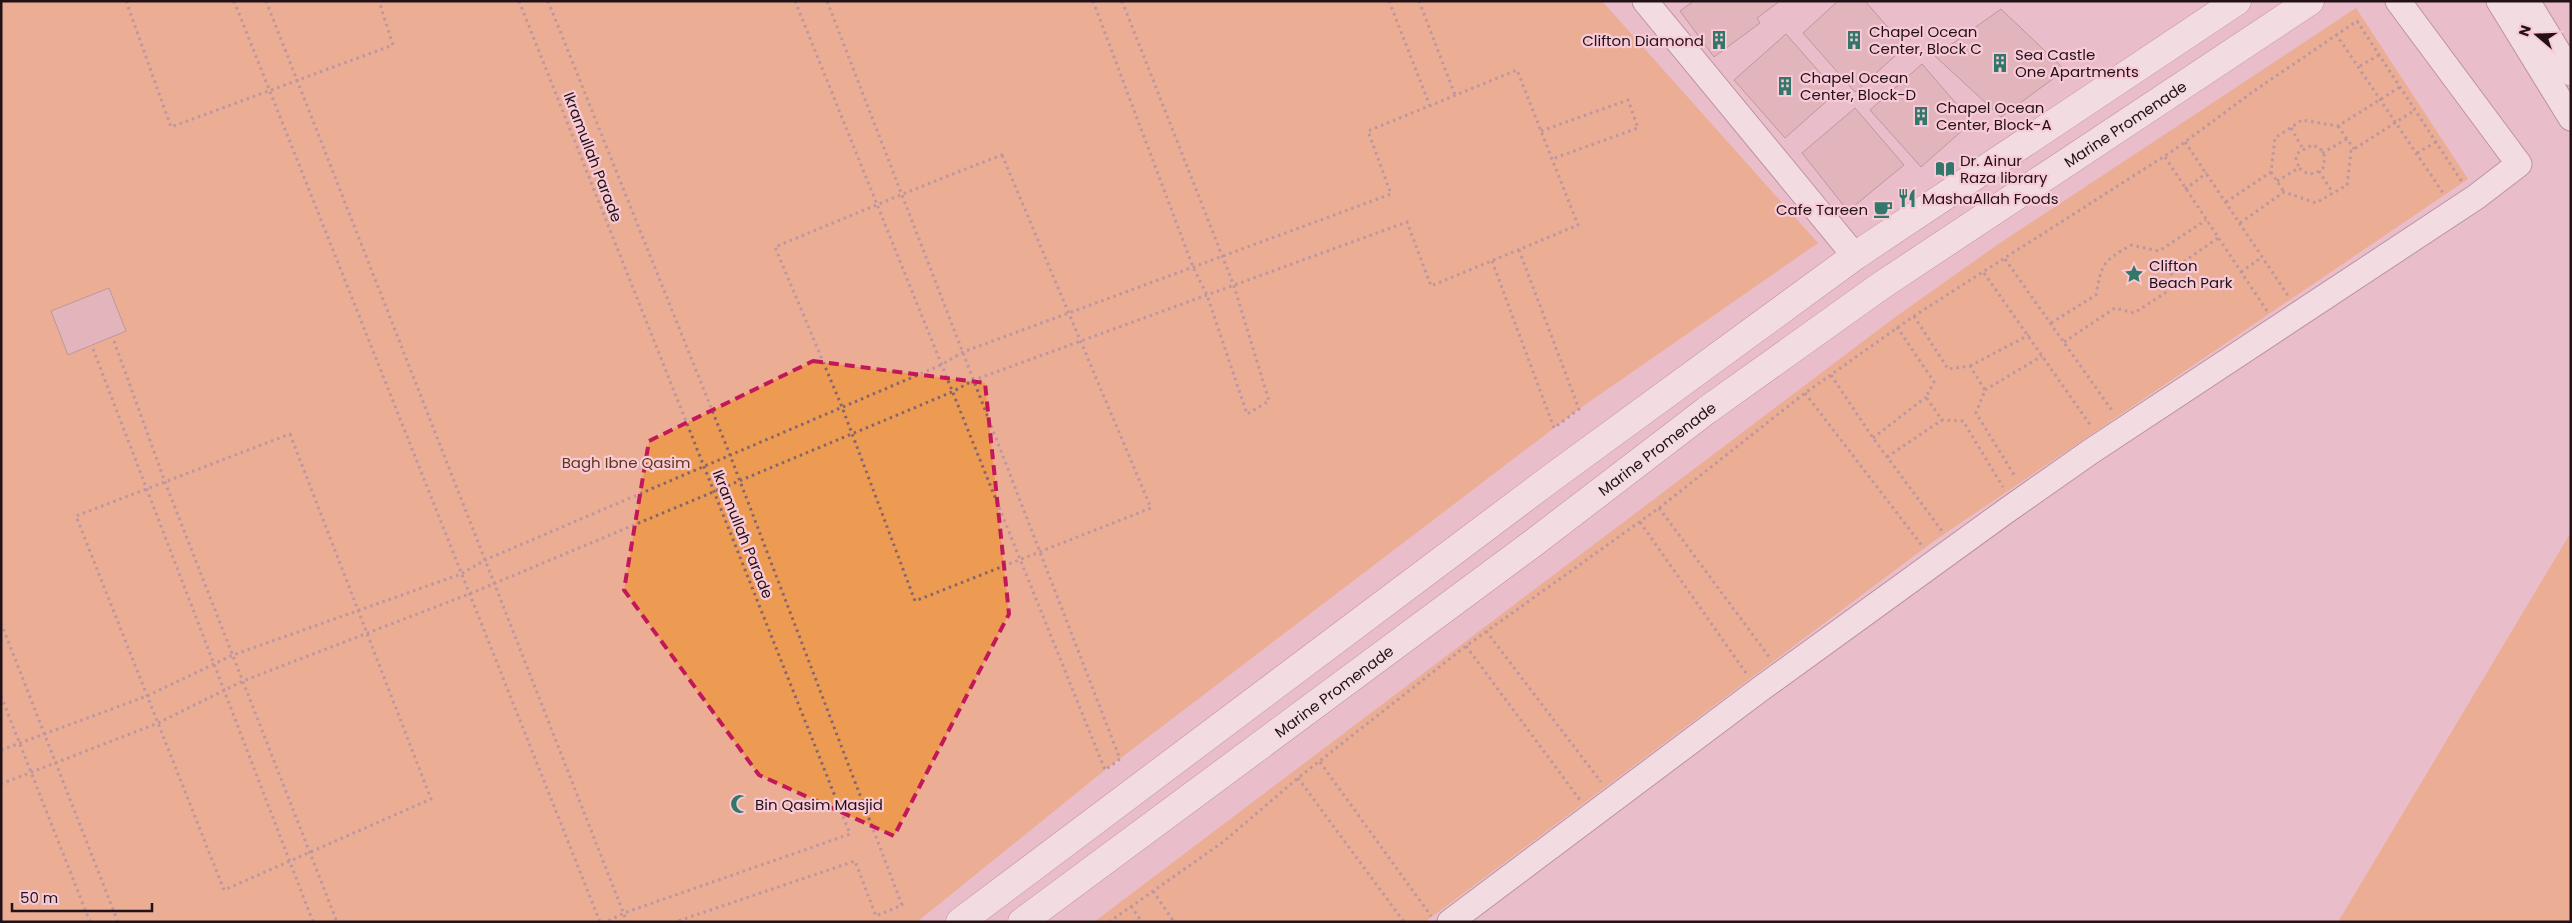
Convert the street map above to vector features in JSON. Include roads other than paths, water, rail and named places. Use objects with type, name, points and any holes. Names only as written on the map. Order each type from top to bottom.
[{"type":"main road","points":[[960,922],[982,913],[1542,485],[1855,256],[2237,1]]},
{"type":"main road","name":"Marine Promenade","points":[[1022,922],[1532,544],[1714,404],[1882,285],[2310,1]]},
{"type":"street","points":[[1441,919],[2090,452],[2476,198],[2519,164],[2398,1]]},
{"type":"street","points":[[2499,1],[2571,118]]},
{"type":"street","points":[[2527,1],[2571,73]]},
{"type":"street","points":[[1646,2],[1855,256]]},
{"type":"place","name":"Clifton Diamond","points":[[1719,40]]},
{"type":"place","name":"Chapel Ocean Center, Block C","points":[[1854,40]]},
{"type":"place","name":"Sea Castle One Apartments","points":[[2000,63]]},
{"type":"place","name":"Chapel Ocean Center, Block-D","points":[[1785,86]]},
{"type":"place","name":"Chapel Ocean Center, Block-A","points":[[1921,116]]},
{"type":"place","name":"Dr. Ainur Raza library","points":[[1945,169]]},
{"type":"place","name":"MashaAllah Foods","points":[[1907,198]]},
{"type":"place","name":"Cafe Tareen","points":[[1883,209]]},
{"type":"place","name":"Clifton Beach Park","points":[[2134,274]]},
{"type":"place","name":"Bin Qasim Masjid","points":[[740,804]]},
{"type":"park label","name":"Bagh Ibne Qasim","points":[[626,462]]}]
